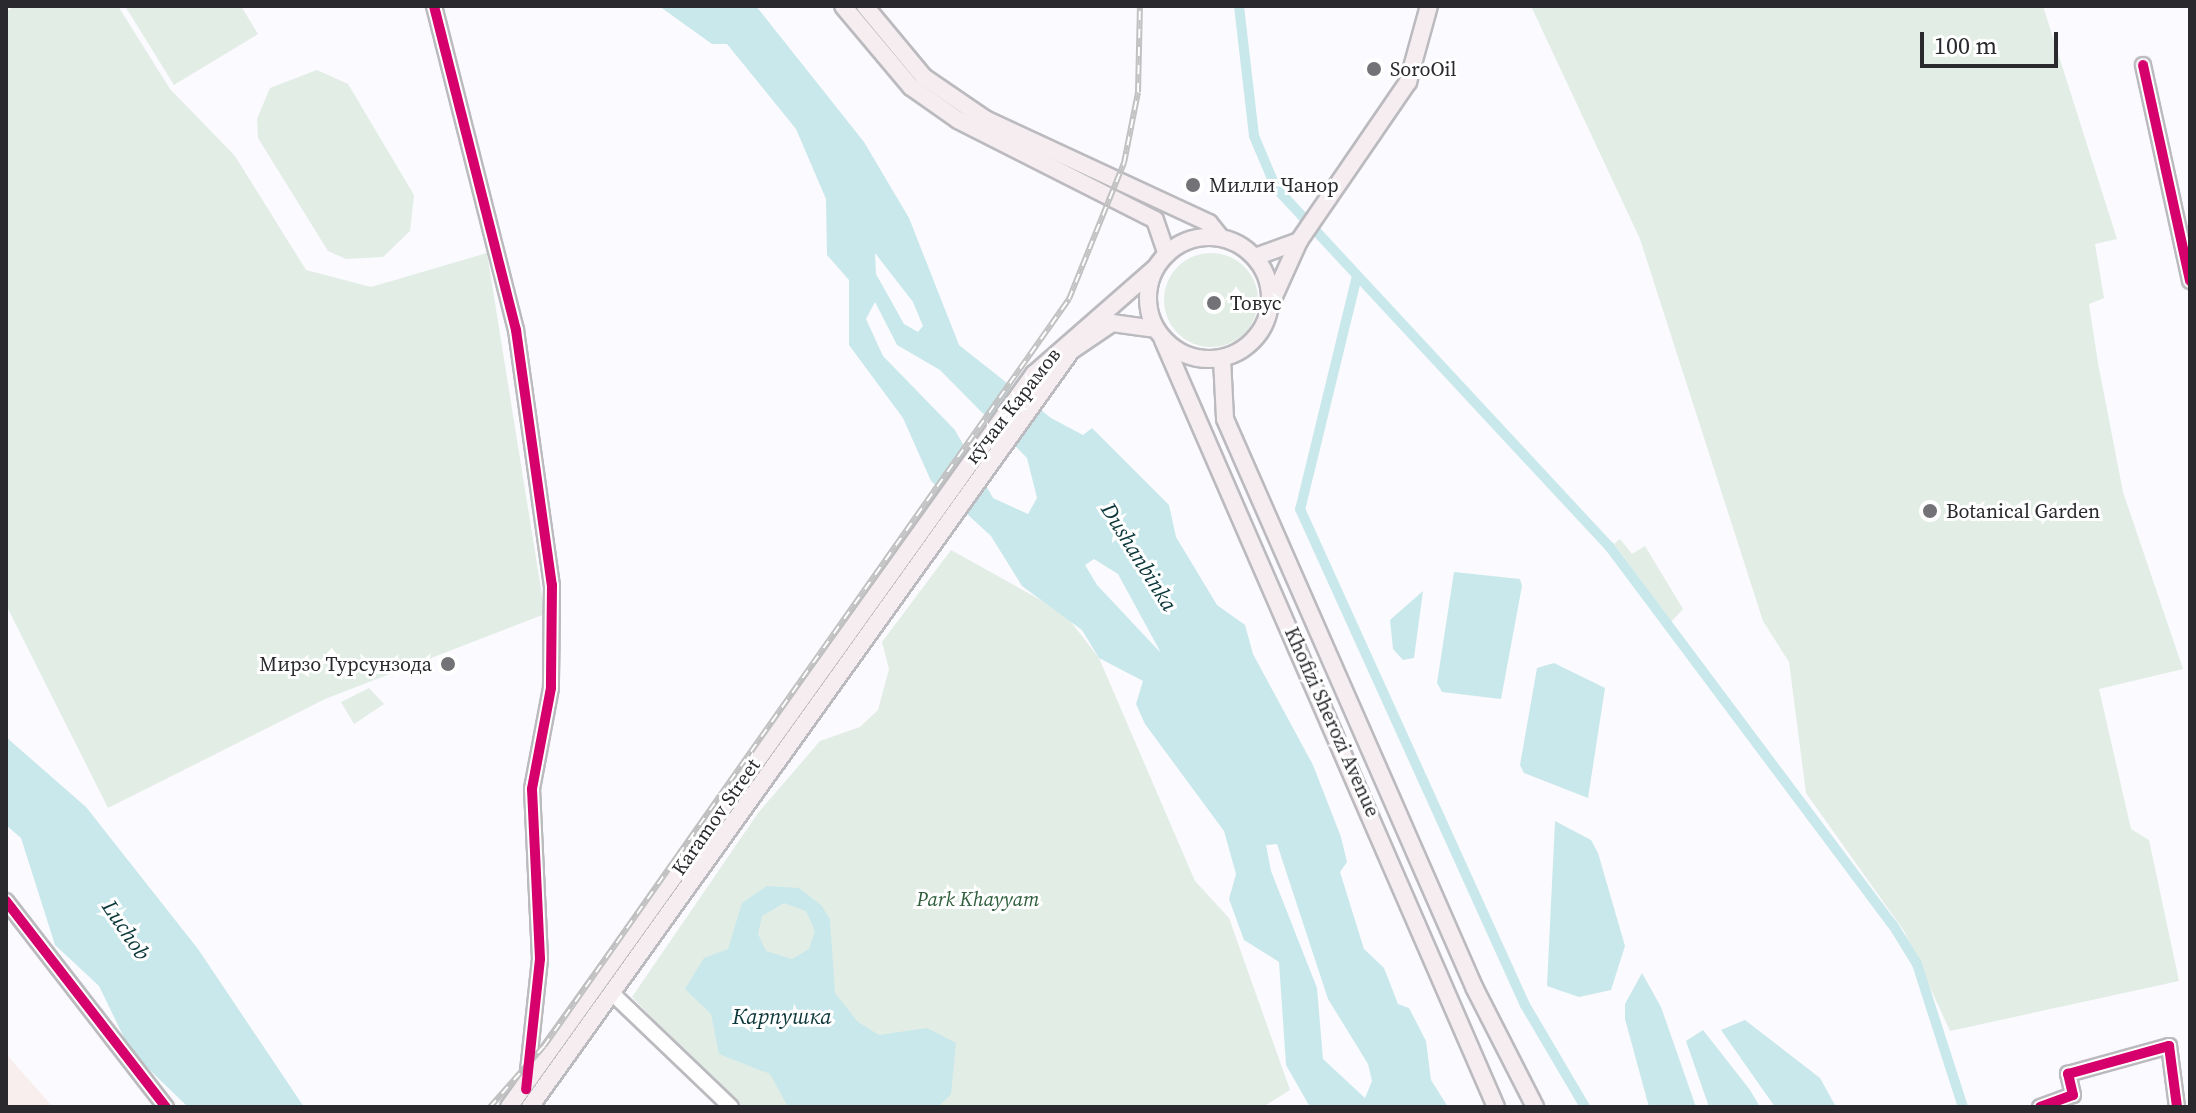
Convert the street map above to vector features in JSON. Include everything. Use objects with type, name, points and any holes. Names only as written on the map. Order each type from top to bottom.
[{"type":"main road","points":[[843,6],[911,87],[970,126],[1155,220],[1167,254]]},
{"type":"main road","points":[[865,6],[924,77],[985,119],[1209,223],[1221,238],[1255,257],[1271,303]]},
{"type":"main road","points":[[1221,238],[1198,238],[1167,254],[1155,268],[1148,288],[1159,334],[1190,357],[1222,359],[1250,345],[1299,241],[1408,82],[1429,6]]},
{"type":"main road","points":[[1255,257],[1299,241]]},
{"type":"main road","name":"кӯчаи Карамов","points":[[920,526],[1041,379],[1155,268]]},
{"type":"main road","name":"кӯчаи Карамов","points":[[935,537],[1041,379],[1100,327],[1124,322],[1159,334]]},
{"type":"main road","name":"Khofizi Sherozi Avenue","points":[[1159,334],[1496,1107]]},
{"type":"main road","name":"Khofizi Sherozi Avenue","points":[[1222,359],[1225,419],[1475,989],[1535,1107]]},
{"type":"main road","name":"Karamov Street","points":[[509,1107],[565,1037],[920,526]]},
{"type":"main road","name":"Karamov Street","points":[[530,1107],[616,997],[935,537]]},
{"type":"main road","points":[[653,907],[668,918]]},
{"type":"street","points":[[434,6],[516,330],[552,585],[551,688],[532,789],[538,1027],[526,1089]]},
{"type":"street","points":[[2143,65],[2190,281]]},
{"type":"street","points":[[6,901],[166,1107]]},
{"type":"street","points":[[616,997],[706,1091],[731,1107]]},
{"type":"street","points":[[538,1027],[565,1037]]},
{"type":"street","points":[[2040,1107],[2073,1095],[2068,1074],[2169,1046],[2177,1107]]},
{"type":"street","points":[[706,1091],[706,1107]]},
{"type":"shaded area","points":[[6,1054],[53,1107],[6,1107]]},
{"type":"green space","points":[[14,6],[118,6],[170,89],[235,156],[306,270],[371,287],[487,253],[545,614],[325,699],[108,808],[6,605],[6,12]]},
{"type":"green space","points":[[125,6],[241,6],[258,34],[174,85]]},
{"type":"green space","name":"Botanical Garden","points":[[1531,6],[2043,6],[2117,239],[2095,244],[2104,298],[2089,304],[2098,363],[2123,492],[2183,669],[2099,689],[2131,829],[2149,840],[2179,981],[1950,1031],[1904,931],[1806,793],[1789,662],[1763,621],[1640,239]]},
{"type":"green space","points":[[317,70],[348,84],[414,195],[410,231],[383,257],[346,259],[328,251],[258,138],[257,119],[270,88]]},
{"type":"green space","points":[[1211,253],[1229,257],[1244,267],[1254,282],[1258,300],[1254,318],[1244,333],[1229,343],[1211,347],[1193,343],[1178,333],[1168,318],[1164,300],[1168,282],[1178,267],[1193,257]]},
{"type":"green space","points":[[1620,539],[1632,554],[1645,546],[1683,609],[1671,622],[1614,544]]},
{"type":"green space","name":"Park Khayyam","points":[[951,550],[1064,613],[1099,658],[1195,881],[1229,918],[1290,1090],[1263,1107],[738,1107],[632,997],[758,813],[820,741],[860,727],[878,710],[889,669],[882,642]]},
{"type":"green space","points":[[369,688],[384,704],[354,724],[341,702]]},
{"type":"water","name":"Dushanbinka","points":[[659,6],[756,6],[864,142],[909,218],[959,345],[1051,418],[1083,435],[1092,428],[1169,505],[1176,537],[1217,605],[1245,625],[1253,654],[1313,765],[1341,837],[1347,862],[1340,872],[1364,949],[1384,968],[1398,1004],[1409,1008],[1426,1041],[1431,1080],[1448,1107],[1310,1107],[1286,1065],[1279,962],[1244,940],[1229,899],[1236,874],[1224,831],[1145,724],[1136,704],[1143,681],[1099,658],[1082,630],[1022,586],[991,536],[931,481],[903,418],[849,345],[849,280],[827,255],[826,199],[796,129],[727,44],[712,44]],"holes":[[[875,253],[913,302],[923,326],[918,332],[904,324],[876,274]],[[875,302],[897,345],[940,370],[1027,458],[1037,498],[1028,514],[993,498],[955,430],[883,356],[866,319]],[[1094,559],[1118,574],[1161,653],[1097,585],[1085,565]],[[1277,844],[1328,999],[1368,1064],[1372,1081],[1365,1098],[1323,1059],[1317,988],[1271,871],[1266,845]]]},
{"type":"water","points":[[1454,572],[1520,579],[1522,586],[1501,699],[1442,692],[1437,683]]},
{"type":"water","points":[[1423,591],[1414,658],[1403,660],[1393,649],[1390,620]]},
{"type":"water","points":[[1554,663],[1605,688],[1588,798],[1524,773],[1520,765],[1537,668]]},
{"type":"water","name":"Luchob","points":[[6,737],[86,807],[198,949],[304,1107],[188,1107],[131,1052],[99,986],[55,945],[21,838],[6,825]]},
{"type":"water","points":[[1555,821],[1591,840],[1598,853],[1625,946],[1611,990],[1579,997],[1547,986]]},
{"type":"water","name":"Карпушка","points":[[767,886],[799,888],[822,906],[830,920],[835,993],[858,1022],[879,1035],[927,1028],[956,1043],[951,1094],[938,1107],[788,1107],[770,1074],[719,1054],[711,1014],[685,989],[704,958],[728,949],[742,903]],"holes":[[[784,903],[806,911],[815,931],[809,949],[792,959],[766,951],[758,934],[762,916]]]},
{"type":"water","points":[[1642,973],[1661,1007],[1696,1107],[1649,1107],[1625,1019],[1625,1004]]},
{"type":"water","points":[[1745,1020],[1820,1078],[1836,1107],[1775,1107],[1721,1030]]},
{"type":"water","points":[[1703,1030],[1760,1107],[1709,1107],[1686,1041]]},
{"type":"waterway","points":[[1239,6],[1254,136],[1276,188],[1609,546],[1893,925],[1917,964],[1963,1107]]},
{"type":"waterway","points":[[1357,276],[1300,509],[1525,1005],[1585,1107]]},
{"type":"railway","points":[[490,1107],[544,1046],[1069,299],[1124,163],[1138,92],[1140,6]]},
{"type":"cycle path","points":[[434,6],[516,330],[552,585],[551,688],[532,789],[540,959],[526,1089]]},
{"type":"cycle path","points":[[2143,65],[2190,281]]},
{"type":"cycle path","points":[[6,901],[166,1107]]},
{"type":"cycle path","points":[[2040,1107],[2073,1095],[2068,1074],[2169,1046],[2177,1107]]},
{"type":"place","name":"SoroOil","points":[[1374,69]]},
{"type":"place","name":"Милли Чанор","points":[[1193,185]]},
{"type":"place","name":"Товус","points":[[1214,303]]},
{"type":"place","name":"Botanical Garden","points":[[1930,511]]},
{"type":"place","name":"Мирзо Турсунзода","points":[[448,664]]}]
